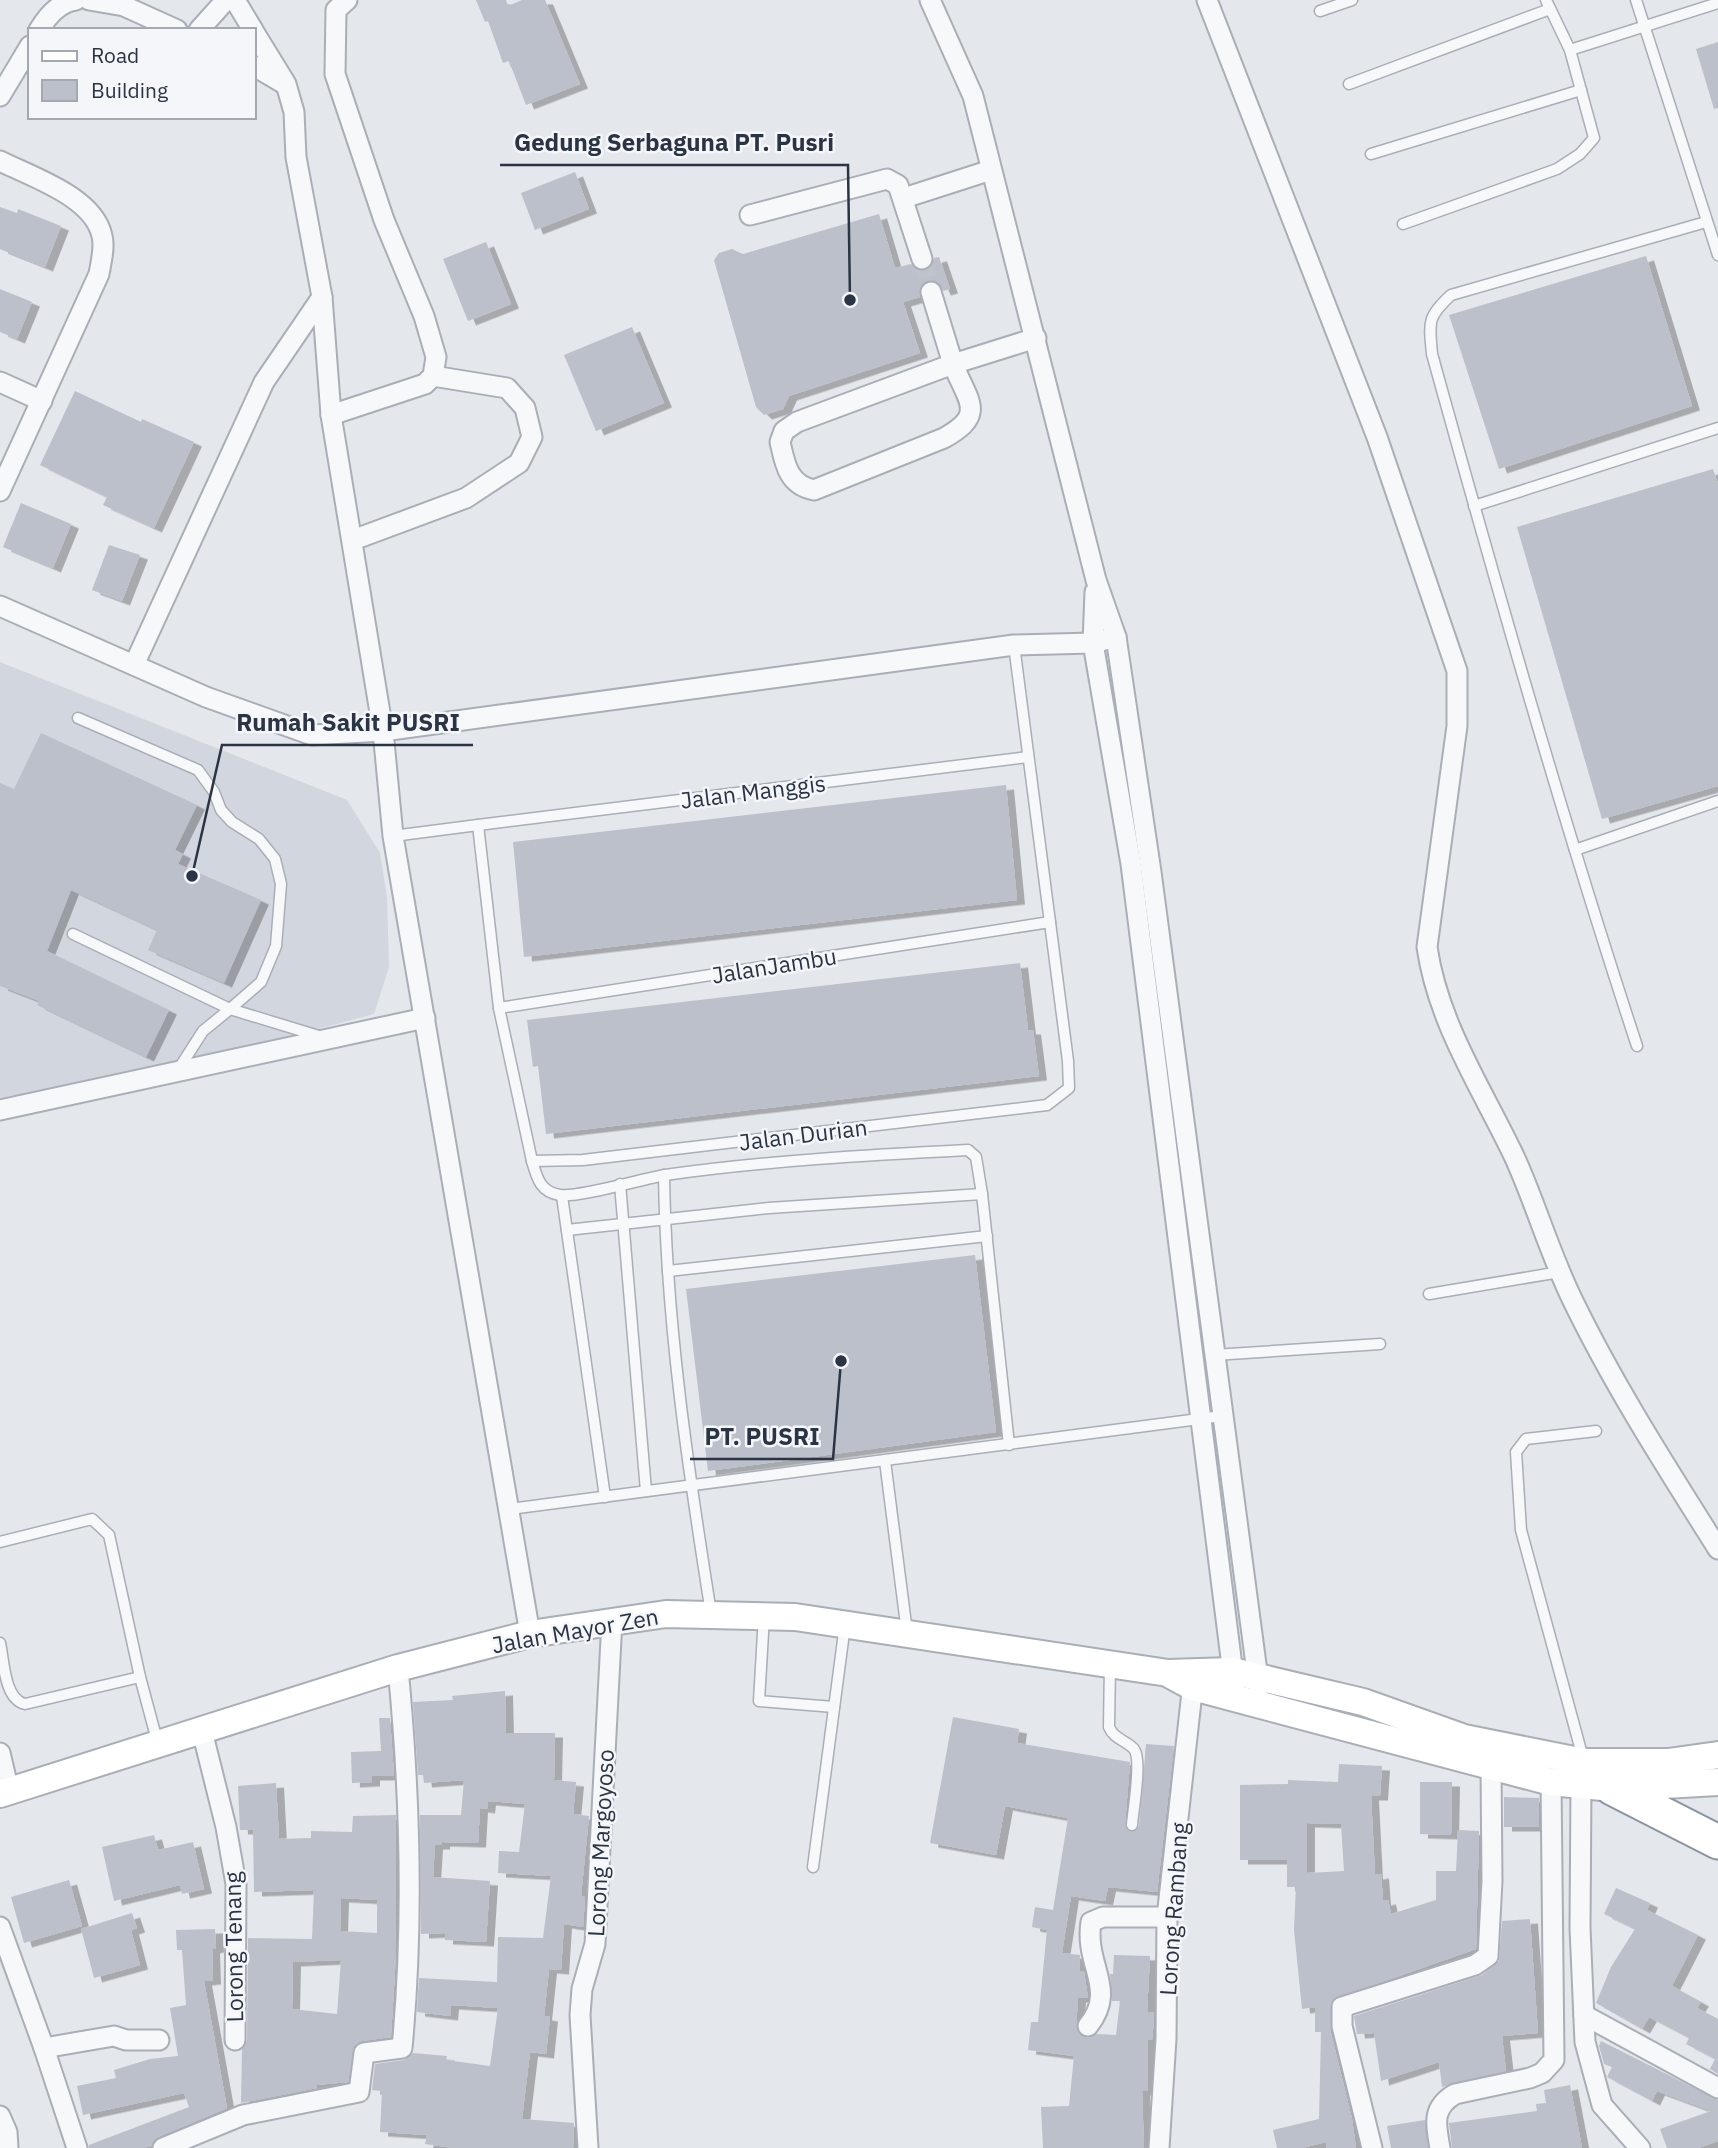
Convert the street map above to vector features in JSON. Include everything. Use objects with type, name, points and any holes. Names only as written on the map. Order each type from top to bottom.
[{"type":"highway","points":[[1592,1778],[1718,1842]]},
{"type":"street","points":[[40,28],[46,18],[66,1],[76,0]]},
{"type":"street","points":[[89,0],[124,6],[173,28]]},
{"type":"street","points":[[201,28],[226,0]]},
{"type":"street","points":[[235,0],[251,28]]},
{"type":"street","points":[[331,415],[425,384],[433,376],[436,357],[424,316],[384,220],[335,74],[336,10],[347,0]]},
{"type":"street","points":[[930,0],[974,96],[1096,580],[1116,637],[1153,886],[1258,1676],[1248,1701]]},
{"type":"street","points":[[1207,0],[1377,437],[1457,671],[1457,726],[1427,947],[1432,978],[1451,1032],[1514,1158],[1561,1272],[1616,1388],[1718,1549]]},
{"type":"street","points":[[256,36],[286,84],[294,112],[296,157],[322,297],[331,415],[383,731],[393,835],[530,1634]]},
{"type":"street","points":[[0,96],[28,49]]},
{"type":"street","points":[[256,67],[286,84]]},
{"type":"street","points":[[0,161],[84,204],[94,215],[103,237],[99,274],[0,491]]},
{"type":"street","points":[[904,198],[991,170]]},
{"type":"street","points":[[751,215],[887,179],[898,185],[904,198],[922,259]]},
{"type":"street","points":[[931,292],[953,364],[972,411],[961,429],[814,490],[802,488],[790,477],[780,442],[784,430],[797,422],[953,364],[1036,338]]},
{"type":"street","points":[[134,665],[264,382],[322,297]]},
{"type":"street","points":[[353,540],[466,498],[519,463],[532,437],[524,408],[507,388],[433,376]]},
{"type":"street","points":[[0,382],[42,401]]},
{"type":"street","points":[[1096,580],[1093,643],[1130,864],[1232,1671],[1248,1701]]},
{"type":"street","points":[[0,606],[206,697],[312,735],[383,731],[1014,645],[1093,643],[1116,637]]},
{"type":"street","points":[[0,1110],[425,1018]]},
{"type":"street","name":"Jalan Mayor Zen","points":[[4,1792],[398,1668],[530,1634],[666,1614],[764,1615],[845,1623],[1168,1673],[1194,1678],[1248,1701],[1551,1782],[1592,1778]]},
{"type":"street","name":"Lorong Margoyoso","points":[[588,2148],[580,2015],[582,1989],[596,1944],[612,1620]]},
{"type":"street","points":[[163,2148],[243,2115],[359,2092],[364,2053],[402,2048],[409,1973],[405,1745],[398,1668]]},
{"type":"street","name":"Jalan Mayor Zen","points":[[1194,1678],[1232,1671],[1363,1702],[1464,1738],[1592,1778]]},
{"type":"street","name":"Lorong Rambang","points":[[1159,2148],[1166,2039],[1167,1917],[1194,1678]]},
{"type":"street","name":"Lorong Tenang","points":[[202,1731],[226,1827],[236,1884],[235,2040]]},
{"type":"street","points":[[0,1753],[4,1792]]},
{"type":"street","points":[[1592,1778],[1718,1755]]},
{"type":"street","points":[[1372,2148],[1342,2026],[1342,2007],[1475,1965],[1488,1956],[1492,1894],[1491,1767]]},
{"type":"street","points":[[1592,1778],[1718,1782]]},
{"type":"street","points":[[1592,1778],[1580,1928],[1585,2042],[1597,2095],[1608,2113],[1640,2148]]},
{"type":"street","points":[[1440,2148],[1435,2117],[1444,2101],[1455,2094],[1530,2078],[1542,2073],[1554,2060],[1551,1782]]},
{"type":"street","points":[[1088,2026],[1102,2005],[1091,1956],[1091,1922],[1103,1917],[1167,1917]]},
{"type":"street","points":[[0,1927],[52,2064],[77,2148]]},
{"type":"street","points":[[1584,2015],[1718,2088]]},
{"type":"street","points":[[44,2048],[114,2036],[126,2040],[159,2040]]},
{"type":"street","points":[[0,2116],[8,2132],[8,2148]]},
{"type":"lane","points":[[1320,11],[1352,0]]},
{"type":"lane","points":[[1636,0],[1718,254]]},
{"type":"lane","points":[[1570,50],[1718,3]]},
{"type":"lane","points":[[1349,84],[1548,4],[1570,50],[1594,138],[1580,154],[1558,169],[1403,224]]},
{"type":"lane","points":[[1371,154],[1581,90]]},
{"type":"lane","points":[[1637,1046],[1575,850],[1474,506],[1432,354],[1429,330],[1433,311],[1451,295],[1706,222]]},
{"type":"lane","points":[[1474,506],[1718,428]]},
{"type":"lane","points":[[1014,645],[1050,922]]},
{"type":"lane","points":[[78,718],[198,770],[214,792],[221,810],[232,822],[259,839],[275,859],[281,884],[276,946],[261,982],[203,1031],[176,1073]]},
{"type":"lane","name":"Jalan Manggis","points":[[393,835],[1028,758]]},
{"type":"lane","points":[[1575,850],[1718,801]]},
{"type":"lane","points":[[478,825],[499,1008],[539,1184],[562,1196],[664,1175],[856,1155],[968,1150],[976,1157],[982,1194],[1009,1445]]},
{"type":"lane","name":"JalanJambu","points":[[499,1008],[1050,922]]},
{"type":"lane","name":"Jalan Durian","points":[[532,1161],[583,1160],[1047,1105],[1069,1088],[1050,922]]},
{"type":"lane","points":[[73,933],[230,1009],[330,1039]]},
{"type":"lane","points":[[664,1175],[668,1271],[691,1486],[711,1615]]},
{"type":"lane","points":[[620,1184],[646,1491]]},
{"type":"lane","points":[[567,1230],[665,1217],[982,1194]]},
{"type":"lane","points":[[562,1196],[605,1497]]},
{"type":"lane","points":[[668,1271],[987,1236]]},
{"type":"lane","points":[[1429,1294],[1561,1272]]},
{"type":"lane","points":[[1214,1355],[1380,1344]]},
{"type":"lane","points":[[510,1509],[1222,1416]]},
{"type":"lane","points":[[1592,1778],[1521,1530],[1516,1452],[1526,1439],[1596,1430]]},
{"type":"lane","points":[[885,1461],[907,1632]]},
{"type":"lane","points":[[0,1542],[92,1519],[109,1535],[158,1744]]},
{"type":"lane","points":[[764,1615],[758,1701],[834,1707]]},
{"type":"lane","points":[[813,1867],[845,1623]]},
{"type":"lane","points":[[0,1643],[10,1692],[19,1702],[25,1704],[141,1677]]},
{"type":"lane","points":[[1111,1664],[1109,1727],[1114,1736],[1133,1748],[1138,1760],[1132,1825]]},
{"type":"shaded area","points":[[0,662],[347,800],[380,853],[387,898],[389,967],[374,1014],[220,1055],[0,1098]]},
{"type":"building","points":[[476,0],[506,0],[508,6],[522,0],[545,0],[580,84],[526,105],[509,61],[503,63],[488,21],[485,22]]},
{"type":"building","points":[[1718,42],[1718,108],[1714,109],[1696,49]]},
{"type":"building","points":[[575,172],[589,209],[535,230],[521,193]]},
{"type":"building","points":[[0,207],[17,213],[18,209],[61,226],[45,267],[0,249]]},
{"type":"building","points":[[879,214],[895,268],[911,264],[919,271],[925,271],[931,267],[934,258],[939,257],[950,289],[943,291],[939,283],[928,280],[919,289],[920,297],[903,302],[920,353],[789,396],[783,409],[764,415],[756,407],[714,260],[719,253],[732,249],[743,254]]},
{"type":"building","points":[[486,242],[511,304],[468,321],[443,259]]},
{"type":"building","points":[[1646,256],[1692,406],[1499,469],[1449,315]]},
{"type":"building","points":[[0,289],[32,302],[17,339],[0,332]]},
{"type":"building","points":[[632,327],[664,403],[596,431],[564,355]]},
{"type":"building","points":[[75,391],[141,422],[142,419],[194,442],[154,528],[103,505],[107,497],[40,465]]},
{"type":"building","points":[[1713,469],[1718,484],[1718,786],[1602,819],[1517,527]]},
{"type":"building","points":[[21,503],[71,524],[53,568],[3,547]]},
{"type":"building","points":[[109,545],[140,555],[122,601],[92,590]]},
{"type":"building","points":[[41,733],[197,805],[175,850],[183,854],[178,864],[261,900],[224,983],[148,950],[157,930],[71,890],[47,951],[169,1010],[146,1057],[37,1005],[39,1001],[0,986],[0,783],[14,789]]},
{"type":"building","points":[[1006,785],[1017,900],[524,957],[513,842]]},
{"type":"building","points":[[1020,963],[1028,1030],[1033,1030],[1039,1076],[546,1134],[538,1066],[533,1067],[527,1020]]},
{"type":"building","points":[[975,1255],[996,1432],[708,1471],[686,1289]]},
{"type":"building","points":[[505,1691],[506,1733],[555,1733],[554,1780],[576,1782],[573,1814],[589,1816],[581,1896],[585,1897],[583,1927],[564,1924],[561,1970],[549,1969],[544,2016],[550,2017],[546,2054],[530,2052],[522,2119],[574,2123],[573,2148],[454,2148],[425,2144],[427,2135],[380,2132],[382,2091],[372,2090],[375,2064],[404,2060],[413,2053],[447,2056],[446,2060],[490,2066],[498,2008],[451,2005],[450,2016],[417,2012],[419,1978],[497,1982],[498,1937],[543,1938],[551,1876],[498,1873],[499,1851],[519,1852],[525,1804],[488,1801],[487,1809],[480,1808],[478,1843],[442,1842],[442,1845],[435,1845],[433,1877],[490,1881],[486,1942],[445,1940],[445,1933],[421,1934],[420,1815],[461,1815],[464,1780],[424,1783],[423,1775],[418,1775],[413,1702],[453,1700],[452,1696]]},
{"type":"building","points":[[953,1717],[1019,1729],[1017,1743],[1130,1762],[1125,1824],[1131,1832],[1139,1826],[1146,1744],[1174,1746],[1157,1892],[1108,1887],[1105,1901],[1071,1896],[1062,1953],[1080,1955],[1079,1971],[1084,1972],[1088,1998],[1078,1998],[1076,2026],[1081,2036],[1088,2038],[1097,2034],[1116,2035],[1120,2001],[1112,2001],[1110,1974],[1113,1974],[1114,1955],[1150,1956],[1147,2012],[1154,2013],[1154,2019],[1152,2040],[1148,2040],[1148,2091],[1142,2091],[1144,2148],[1043,2148],[1041,2107],[1069,2106],[1074,2056],[1028,2050],[1031,2022],[1038,2022],[1047,1930],[1032,1927],[1035,1907],[1053,1910],[1068,1818],[1005,1806],[996,1855],[930,1843]]},
{"type":"building","points":[[379,1718],[390,1718],[394,1776],[372,1776],[372,1782],[352,1783],[351,1752],[381,1751]]},
{"type":"building","points":[[1339,1764],[1382,1766],[1380,1796],[1371,1796],[1375,1875],[1381,1874],[1383,1901],[1388,1900],[1391,1914],[1436,1900],[1436,1871],[1456,1871],[1458,1830],[1479,1831],[1476,1949],[1333,1999],[1330,2029],[1352,2119],[1356,2148],[1326,2148],[1326,2142],[1302,2148],[1277,2148],[1273,2130],[1319,2119],[1321,2032],[1315,2032],[1315,2007],[1302,2009],[1294,1930],[1296,1887],[1287,1887],[1287,1860],[1240,1860],[1240,1785],[1288,1784],[1288,1780],[1338,1782]],"holes":[[[1307,1823],[1341,1824],[1344,1871],[1307,1873]]]},
{"type":"building","points":[[1420,1782],[1452,1782],[1451,1835],[1420,1834]]},
{"type":"building","points":[[276,1783],[279,1839],[311,1838],[311,1831],[352,1832],[353,1816],[396,1815],[396,1953],[391,2037],[362,2041],[354,2046],[348,2082],[316,2085],[317,2088],[241,2103],[242,2050],[247,2040],[248,1938],[312,1939],[314,1890],[254,1892],[253,1830],[240,1830],[238,1786]],"holes":[[[341,1898],[377,1900],[377,1933],[340,1931]],[[341,1960],[337,2014],[292,2009],[293,1962]]]},
{"type":"building","points":[[1504,1797],[1539,1798],[1539,1827],[1504,1827]]},
{"type":"building","points":[[154,1835],[158,1850],[193,1842],[204,1889],[182,1894],[180,1885],[114,1901],[102,1847]]},
{"type":"building","points":[[69,1880],[82,1926],[24,1943],[11,1897]]},
{"type":"building","points":[[1616,1888],[1650,1903],[1647,1910],[1698,1935],[1672,1986],[1701,2002],[1697,2008],[1718,2019],[1718,2074],[1710,2069],[1715,2059],[1686,2044],[1689,2038],[1649,2017],[1642,2029],[1596,2003],[1611,1967],[1635,1929],[1604,1914]]},
{"type":"building","points":[[132,1913],[137,1928],[131,1930],[140,1965],[94,1978],[81,1929]]},
{"type":"building","points":[[1530,1919],[1538,2033],[1502,2036],[1506,2071],[1442,2087],[1439,2062],[1381,2081],[1374,2033],[1357,2034],[1354,2016],[1482,1975],[1499,1961],[1502,1921]]},
{"type":"building","points":[[215,1929],[216,1948],[212,1949],[213,1980],[204,1981],[227,2108],[158,2137],[151,2146],[89,2148],[89,2145],[189,2107],[184,2093],[83,2115],[77,2086],[116,2078],[114,2070],[150,2059],[178,2056],[170,2008],[186,2005],[182,1950],[177,1950],[176,1930]]},
{"type":"building","points":[[1601,2041],[1718,2100],[1718,2141],[1698,2148],[1667,2148],[1660,2129],[1711,2111],[1657,2091],[1652,2101],[1607,2077],[1612,2067],[1604,2064],[1599,2046]]},
{"type":"building","points":[[1570,2085],[1582,2148],[1452,2148],[1449,2123],[1537,2111],[1536,2104],[1546,2103],[1544,2090]]},
{"type":"building","points":[[1425,2120],[1428,2148],[1391,2148],[1387,2126]]},
{"type":"tunnel","points":[[922,259],[931,292]]},
{"type":"place","name":"Gedung Serbaguna PT. Pusri","points":[[850,300]]},
{"type":"place","name":"Rumah Sakit PUSRI","points":[[192,876]]},
{"type":"place","name":"PT. PUSRI","points":[[841,1361]]}]
